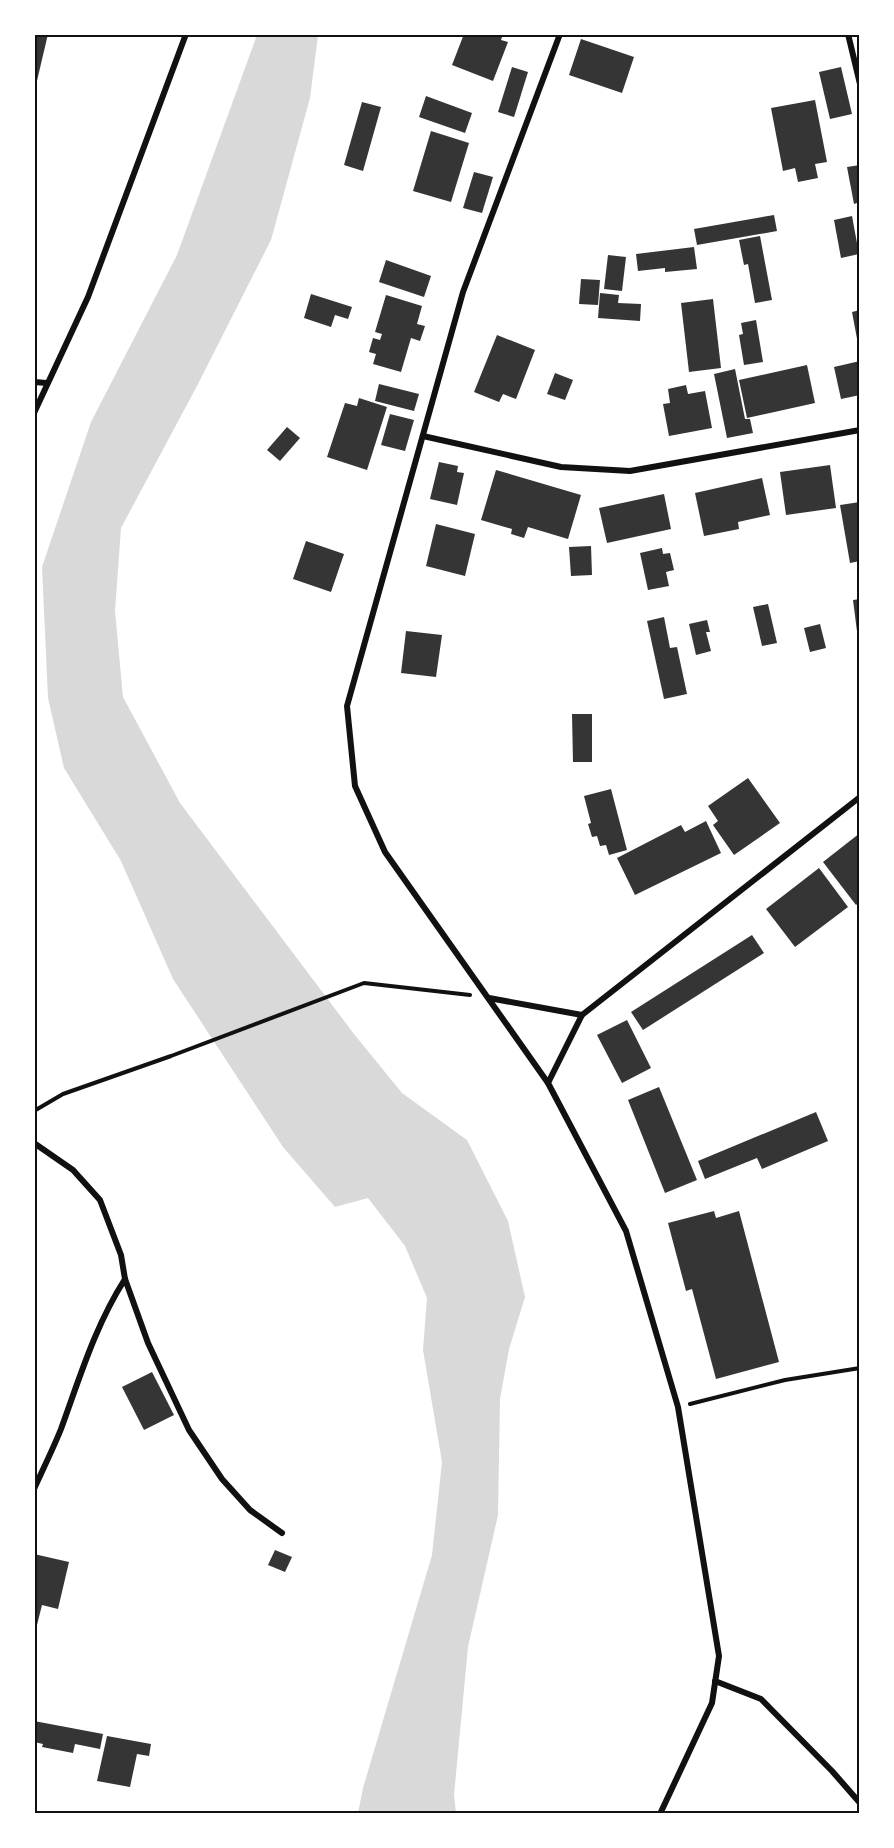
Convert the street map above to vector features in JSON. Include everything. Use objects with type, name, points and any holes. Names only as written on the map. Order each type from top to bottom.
[{"type":"street","points":[[34,413],[88,297],[186,34]]},
{"type":"street","points":[[561,34],[463,292],[347,706],[355,786],[385,852],[548,1083],[626,1231],[678,1407],[719,1656],[712,1703],[660,1814]]},
{"type":"street","points":[[848,34],[860,84]]},
{"type":"street","points":[[34,382],[47,383]]},
{"type":"street","points":[[423,436],[561,467],[630,471],[860,430]]},
{"type":"street","points":[[548,1083],[582,1015],[860,797]]},
{"type":"street","points":[[488,998],[582,1015]]},
{"type":"street","points":[[34,1143],[73,1170],[100,1200],[122,1255],[125,1279],[148,1343],[189,1430],[222,1479],[250,1510],[282,1533]]},
{"type":"street","points":[[34,1489],[60,1431],[108,1306],[125,1279]]},
{"type":"street","points":[[715,1681],[762,1699],[860,1803]]},
{"type":"path","points":[[34,1111],[63,1094],[364,983],[488,998]]},
{"type":"path","points":[[678,1407],[785,1380],[860,1368]]},
{"type":"shaded area","points":[[257,35],[318,35],[310,98],[271,240],[121,528],[115,611],[123,697],[180,803],[354,1034],[402,1093],[467,1140],[508,1221],[525,1297],[509,1349],[500,1399],[498,1515],[468,1647],[454,1795],[456,1813],[358,1813],[363,1788],[432,1555],[442,1462],[423,1350],[427,1298],[405,1246],[368,1198],[335,1207],[283,1147],[173,979],[121,861],[64,768],[48,698],[42,567],[91,422],[177,255]]},
{"type":"building","points":[[34,34],[48,34],[36,85],[34,84]]},
{"type":"building","points":[[464,34],[503,34],[501,40],[508,42],[493,81],[452,65]]},
{"type":"building","points":[[581,39],[634,57],[622,93],[569,75]]},
{"type":"building","points":[[512,67],[528,72],[514,117],[498,112]]},
{"type":"building","points":[[841,67],[852,114],[830,119],[819,72]]},
{"type":"building","points":[[426,96],[472,113],[465,133],[419,117]]},
{"type":"building","points":[[815,100],[827,162],[815,164],[818,178],[798,182],[795,168],[783,171],[771,108]]},
{"type":"building","points":[[362,102],[381,107],[363,171],[344,165]]},
{"type":"building","points":[[431,131],[469,143],[451,202],[413,191]]},
{"type":"building","points":[[860,165],[860,202],[854,204],[847,167]]},
{"type":"building","points":[[474,172],[493,177],[482,213],[463,208]]},
{"type":"building","points":[[774,215],[777,231],[697,245],[694,229]]},
{"type":"building","points":[[852,216],[859,254],[841,258],[834,220]]},
{"type":"building","points":[[760,236],[772,300],[755,303],[748,264],[744,265],[739,240]]},
{"type":"building","points":[[694,247],[697,269],[665,272],[665,268],[638,271],[636,254]]},
{"type":"building","points":[[608,255],[626,257],[622,291],[604,289]]},
{"type":"building","points":[[386,260],[431,276],[424,297],[379,282]]},
{"type":"building","points":[[581,279],[600,280],[598,305],[579,304]]},
{"type":"building","points":[[600,293],[619,295],[618,303],[641,304],[640,321],[598,318]]},
{"type":"building","points":[[311,294],[352,307],[348,319],[335,315],[331,327],[304,318]]},
{"type":"building","points":[[386,295],[422,306],[417,324],[425,326],[420,341],[411,338],[401,372],[373,364],[376,354],[369,352],[373,338],[380,340],[382,334],[375,332]]},
{"type":"building","points":[[713,299],[721,368],[689,372],[681,303]]},
{"type":"building","points":[[860,310],[860,344],[858,344],[852,312]]},
{"type":"building","points":[[756,320],[763,362],[744,365],[739,335],[743,334],[741,323]]},
{"type":"building","points":[[497,335],[535,350],[516,399],[503,394],[499,402],[474,392]]},
{"type":"building","points":[[860,361],[860,395],[841,399],[834,367]]},
{"type":"building","points":[[807,365],[815,403],[747,418],[739,380]]},
{"type":"building","points":[[735,369],[745,419],[750,419],[753,433],[727,438],[714,374]]},
{"type":"building","points":[[555,373],[573,380],[565,400],[547,394]]},
{"type":"building","points":[[379,384],[419,394],[414,411],[375,401]]},
{"type":"building","points":[[686,385],[688,394],[705,391],[712,428],[669,436],[663,404],[670,403],[668,389]]},
{"type":"building","points":[[359,398],[387,407],[367,470],[327,457],[345,403],[357,406]]},
{"type":"building","points":[[390,414],[414,420],[405,451],[381,445]]},
{"type":"building","points":[[287,427],[300,438],[280,461],[267,450]]},
{"type":"building","points":[[439,462],[458,466],[457,472],[464,473],[457,505],[430,499]]},
{"type":"building","points":[[830,465],[836,508],[786,515],[780,472]]},
{"type":"building","points":[[496,470],[581,495],[568,539],[528,527],[524,538],[511,534],[512,529],[481,520]]},
{"type":"building","points":[[762,478],[770,515],[738,522],[739,529],[704,536],[695,493]]},
{"type":"building","points":[[664,494],[671,529],[607,543],[599,508]]},
{"type":"building","points":[[860,502],[860,561],[850,563],[840,505]]},
{"type":"building","points":[[436,524],[475,534],[465,576],[426,566]]},
{"type":"building","points":[[306,541],[344,554],[331,592],[293,579]]},
{"type":"building","points":[[591,546],[592,575],[571,576],[569,547]]},
{"type":"building","points":[[662,548],[663,554],[670,553],[674,570],[666,572],[669,586],[648,590],[640,553]]},
{"type":"building","points":[[860,599],[860,639],[858,639],[853,600]]},
{"type":"building","points":[[768,604],[777,643],[762,646],[753,607]]},
{"type":"building","points":[[664,617],[670,648],[677,647],[687,694],[664,699],[647,621]]},
{"type":"building","points":[[707,620],[710,632],[706,632],[711,651],[696,655],[689,624]]},
{"type":"building","points":[[820,624],[826,648],[810,652],[804,628]]},
{"type":"building","points":[[406,631],[442,635],[436,677],[401,673]]},
{"type":"building","points":[[572,714],[592,714],[592,762],[573,762]]},
{"type":"building","points":[[748,778],[780,823],[734,855],[713,825],[718,821],[708,806]]},
{"type":"building","points":[[611,789],[627,850],[609,855],[606,845],[600,846],[597,836],[592,837],[584,796]]},
{"type":"building","points":[[706,821],[721,853],[635,895],[617,858],[681,825],[685,832]]},
{"type":"building","points":[[860,833],[860,902],[856,905],[823,862]]},
{"type":"building","points":[[819,868],[848,907],[795,947],[766,909]]},
{"type":"building","points":[[752,935],[764,953],[643,1030],[631,1012]]},
{"type":"building","points":[[627,1020],[651,1068],[622,1083],[597,1035]]},
{"type":"building","points":[[659,1087],[697,1180],[665,1193],[628,1100]]},
{"type":"building","points":[[816,1112],[828,1141],[762,1169],[757,1158],[705,1179],[698,1161]]},
{"type":"building","points":[[714,1211],[716,1218],[739,1211],[779,1362],[716,1379],[692,1289],[686,1291],[668,1223]]},
{"type":"building","points":[[152,1372],[174,1415],[144,1430],[122,1387]]},
{"type":"building","points":[[275,1550],[292,1557],[285,1572],[268,1565]]},
{"type":"building","points":[[34,1554],[69,1562],[58,1609],[42,1605],[35,1633]]},
{"type":"building","points":[[34,1721],[103,1734],[100,1749],[75,1744],[73,1753],[42,1747],[43,1744],[34,1742]]},
{"type":"building","points":[[107,1736],[151,1744],[149,1756],[137,1754],[130,1787],[97,1781]]}]
